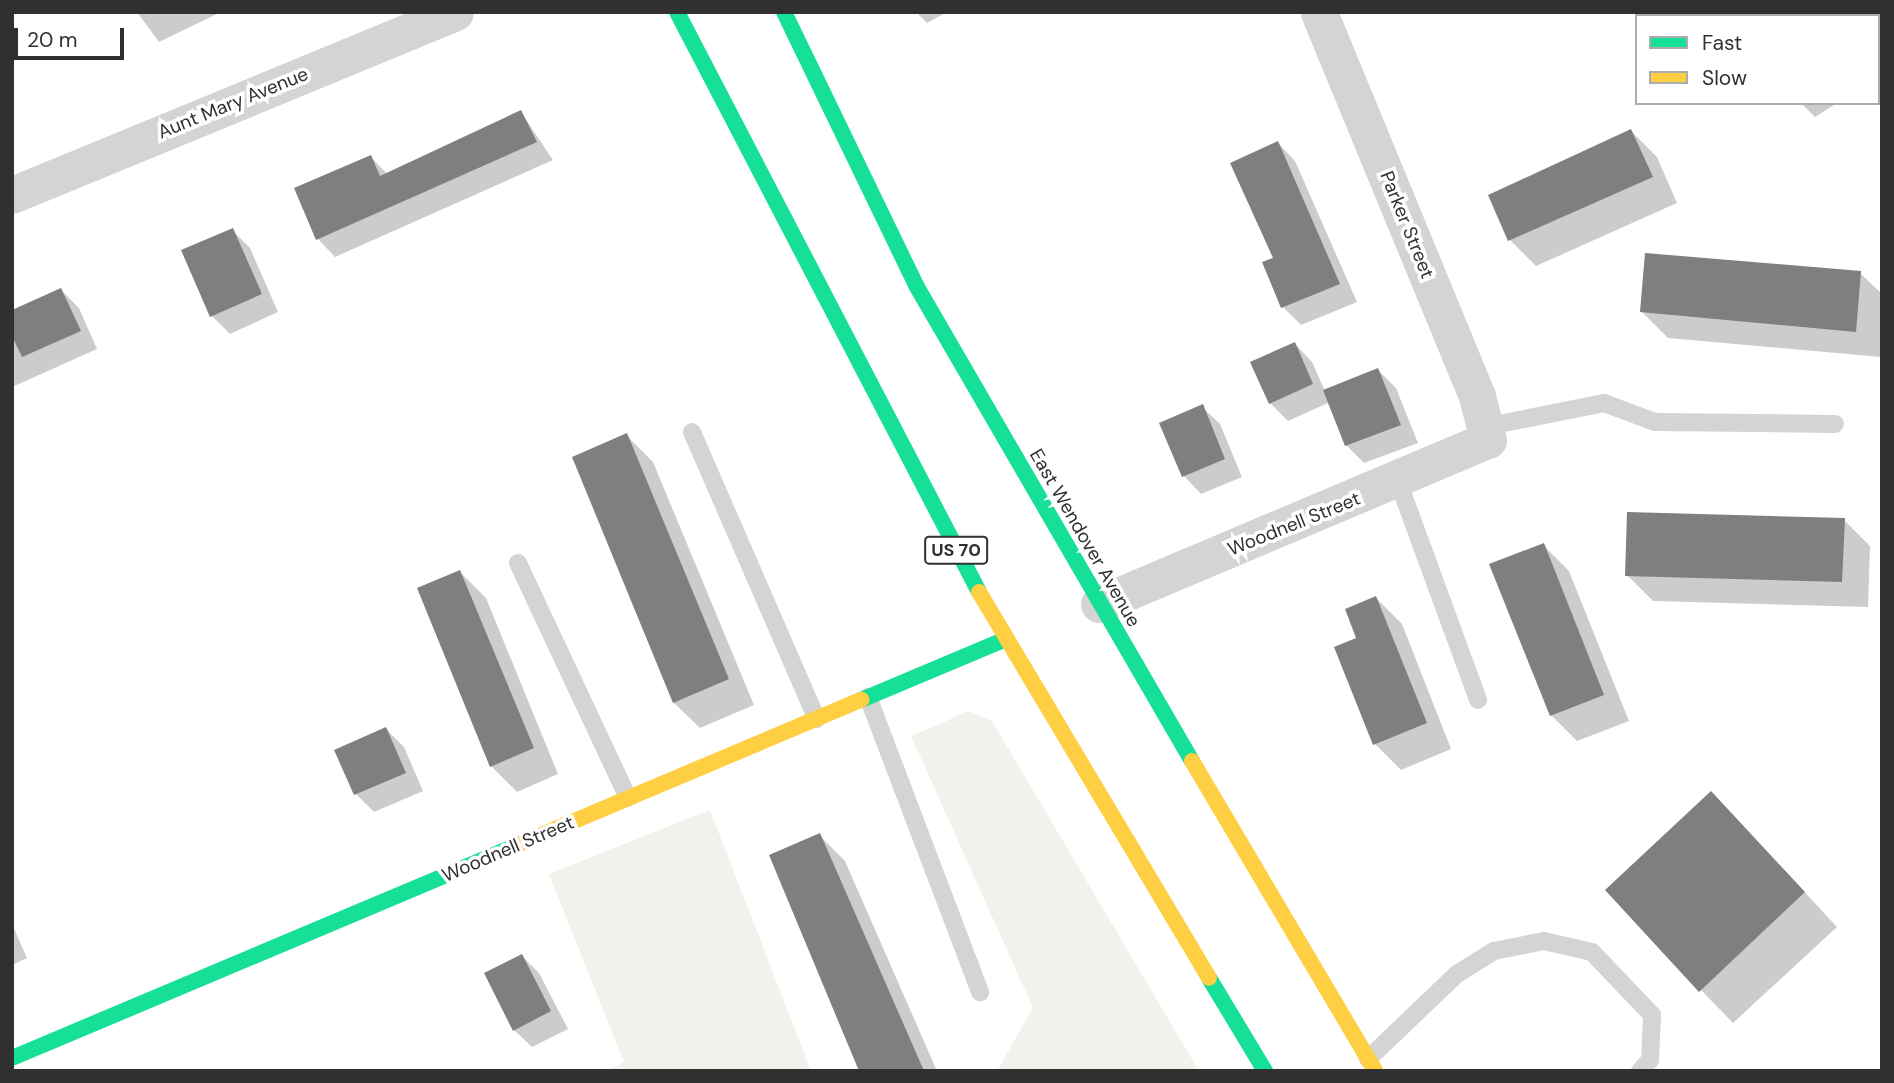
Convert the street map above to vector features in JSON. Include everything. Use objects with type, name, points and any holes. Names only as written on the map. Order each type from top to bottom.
[{"type":"main road","name":"US 70","points":[[677,12],[813,284],[1004,640],[1265,1071]]},
{"type":"main road","name":"East Wendover Avenue","points":[[784,12],[916,286],[1099,604],[1371,1065]]},
{"type":"main road","name":"Woodnell Street","points":[[12,1058],[1004,640]]},
{"type":"street","name":"Aunt Mary Avenue","points":[[12,195],[455,12]]},
{"type":"street","name":"Parker Street","points":[[1319,12],[1486,434]]},
{"type":"street","name":"Woodnell Street","points":[[1099,604],[1398,481],[1486,434]]},
{"type":"lane","points":[[1486,434],[1604,403],[1655,422],[1835,424]]},
{"type":"lane","points":[[692,432],[817,719]]},
{"type":"lane","points":[[1398,481],[1478,700]]},
{"type":"lane","points":[[517,563],[628,798]]},
{"type":"lane","points":[[868,697],[980,992]]},
{"type":"lane","points":[[1371,1065],[1457,974],[1494,951],[1544,941],[1592,952],[1652,1014],[1650,1060],[1640,1071]]},
{"type":"shaded area","points":[[969,711],[992,721],[1199,1071],[997,1071],[1033,1008],[911,736]]},
{"type":"shaded area","points":[[710,810],[811,1071],[606,1071],[624,1062],[549,874]]},
{"type":"building","points":[[521,110],[537,142],[316,240],[294,188],[371,155],[380,176]]},
{"type":"building","points":[[1631,129],[1653,177],[1508,241],[1488,195]]},
{"type":"building","points":[[1278,141],[1340,284],[1281,308],[1262,262],[1273,258],[1230,163]]},
{"type":"building","points":[[233,228],[262,294],[210,317],[181,250]]},
{"type":"building","points":[[1645,253],[1861,271],[1856,332],[1640,312]]},
{"type":"building","points":[[61,288],[81,331],[22,357],[12,336],[12,310]]},
{"type":"building","points":[[1295,342],[1313,384],[1269,404],[1250,362]]},
{"type":"building","points":[[1378,368],[1401,425],[1345,446],[1323,390]]},
{"type":"building","points":[[1203,404],[1225,459],[1182,477],[1159,423]]},
{"type":"building","points":[[627,433],[729,679],[673,703],[572,457]]},
{"type":"building","points":[[1627,512],[1845,518],[1842,582],[1625,576]]},
{"type":"building","points":[[1544,543],[1604,695],[1550,716],[1489,564]]},
{"type":"building","points":[[460,570],[534,748],[490,767],[417,588]]},
{"type":"building","points":[[1376,596],[1427,723],[1373,745],[1334,647],[1356,638],[1345,609]]},
{"type":"building","points":[[386,727],[406,773],[354,795],[334,750]]},
{"type":"building","points":[[1711,791],[1805,892],[1699,992],[1605,890]]},
{"type":"building","points":[[820,833],[924,1071],[859,1071],[769,855]]},
{"type":"building","points":[[522,954],[551,1011],[513,1031],[484,973]]},
{"type":"traffic: fast","points":[[677,12],[979,592]]},
{"type":"traffic: fast","points":[[784,12],[917,287],[1192,761]]},
{"type":"traffic: fast","points":[[861,700],[1004,640]]},
{"type":"traffic: fast","points":[[12,1058],[515,846]]},
{"type":"traffic: fast","points":[[1209,978],[1265,1071]]},
{"type":"traffic: slow","points":[[979,592],[1209,978]]},
{"type":"traffic: slow","points":[[515,846],[861,700]]},
{"type":"traffic: slow","points":[[1192,761],[1375,1071]]}]
